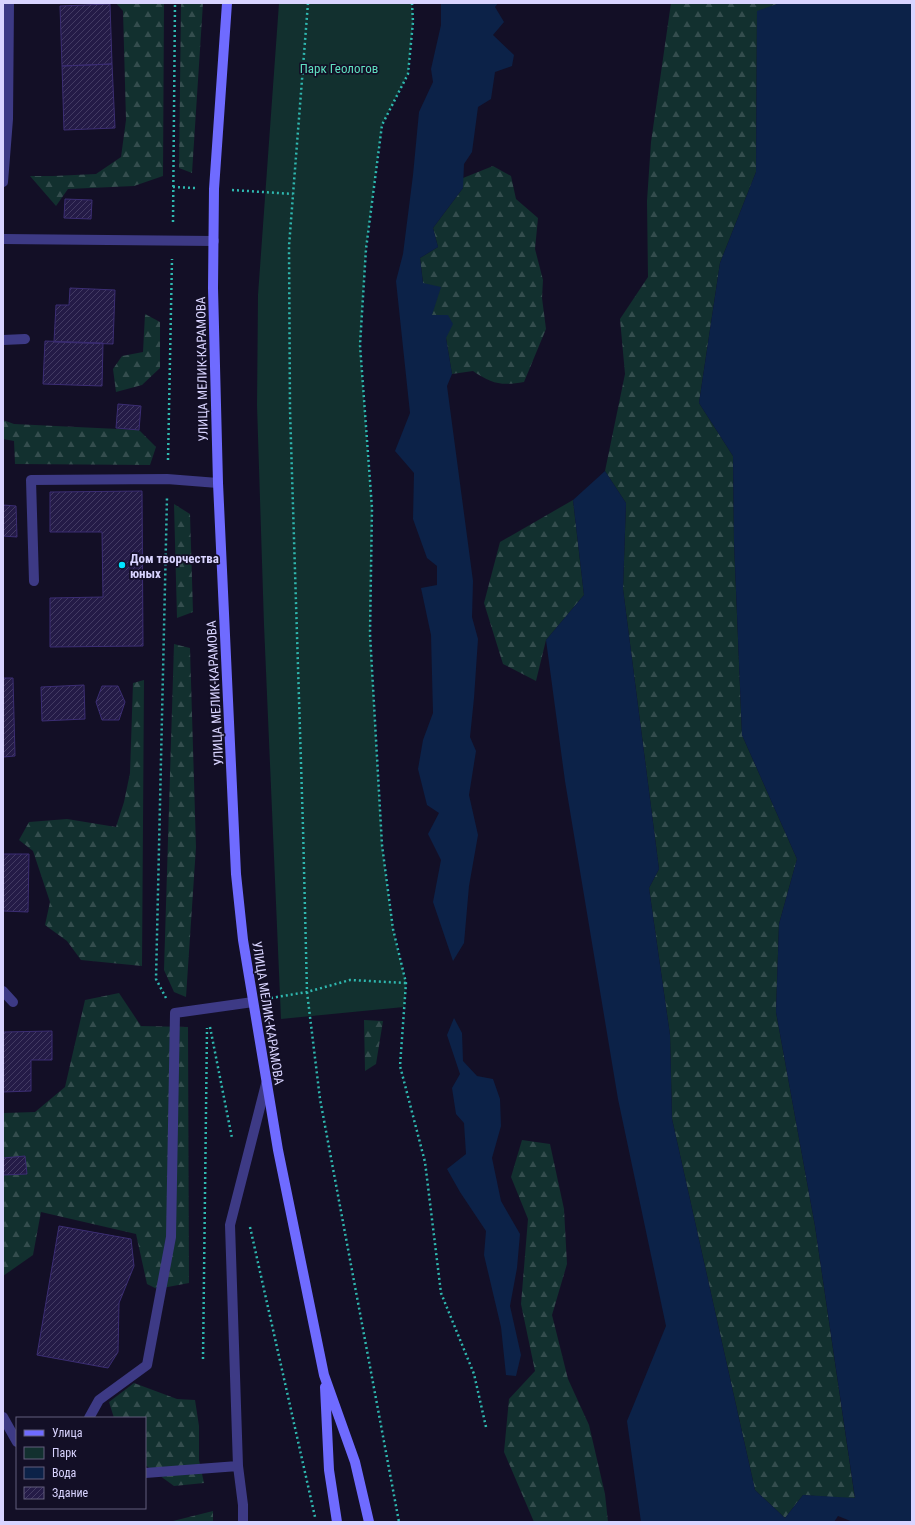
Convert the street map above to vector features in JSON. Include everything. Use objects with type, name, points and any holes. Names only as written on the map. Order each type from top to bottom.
[{"type":"main road","name":"УЛИЦА МЕЛИК-КАРАМОВА","points":[[227,3],[214,189],[213,288],[218,483],[236,874],[243,940],[266,1084],[324,1375],[355,1462],[369,1522]]},
{"type":"main road","name":"УЛИЦА МЕЛИК-КАРАМОВА","points":[[324,1375],[329,1470],[337,1522]]},
{"type":"street","points":[[3,182],[10,3]]},
{"type":"street","points":[[3,239],[214,241]]},
{"type":"street","points":[[3,340],[25,339]]},
{"type":"street","points":[[34,581],[31,480],[167,479],[218,483]]},
{"type":"street","points":[[3,992],[13,1002]]},
{"type":"street","points":[[90,1417],[99,1400],[147,1365],[171,1237],[175,1013],[253,1002]]},
{"type":"street","points":[[243,1522],[243,1505],[238,1466],[230,1225],[266,1084]]},
{"type":"street","points":[[3,1417],[16,1440]]},
{"type":"street","points":[[146,1473],[238,1466]]},
{"type":"path","points":[[175,3],[172,240],[156,979],[175,1013]]},
{"type":"path","points":[[308,3],[289,246],[290,410],[307,992],[320,1099],[399,1522]]},
{"type":"path","points":[[412,3],[414,22],[408,74],[382,125],[366,249],[360,345],[372,508],[370,634],[382,845],[392,930],[406,984],[400,1066],[425,1162],[441,1293],[474,1374],[486,1427]]},
{"type":"path","points":[[253,1002],[307,992],[350,980],[406,984]]},
{"type":"path","points":[[207,1009],[232,1138]]},
{"type":"path","points":[[203,1359],[207,1009]]},
{"type":"path","points":[[249,1222],[316,1522]]},
{"type":"green space","points":[[116,3],[164,3],[163,176],[134,186],[68,189],[56,206],[30,176],[96,174],[121,157],[126,120],[123,11]]},
{"type":"green space","points":[[181,3],[203,3],[192,173],[179,168]]},
{"type":"green space","name":"Парк Геологов","points":[[279,3],[412,3],[413,22],[408,74],[382,125],[366,249],[360,345],[372,508],[370,634],[382,845],[393,929],[406,983],[404,1007],[281,1019],[264,625],[257,405],[258,295]]},
{"type":"green space","points":[[671,3],[780,3],[757,12],[756,172],[720,263],[699,403],[733,456],[734,542],[742,735],[797,859],[779,924],[776,1012],[815,1226],[855,1499],[803,1495],[785,1518],[755,1490],[672,1119],[670,1035],[649,888],[659,869],[623,589],[626,503],[605,471],[625,374],[620,319],[648,277],[647,201],[651,142]]},
{"type":"green space","points":[[493,166],[511,176],[516,199],[538,218],[535,249],[543,280],[542,298],[546,329],[524,382],[509,384],[491,381],[473,371],[452,374],[446,338],[432,315],[423,283],[420,258],[438,247],[433,228],[463,188],[463,178]]},
{"type":"green space","points":[[145,314],[160,322],[160,368],[142,385],[116,392],[113,369],[122,356],[143,352]]},
{"type":"green space","points":[[3,420],[14,424],[139,430],[156,447],[150,465],[15,464],[14,441],[3,439]]},
{"type":"green space","points":[[573,500],[584,595],[546,640],[536,681],[503,664],[484,603],[500,542]]},
{"type":"green space","points":[[174,504],[190,514],[193,612],[177,618]]},
{"type":"green space","points":[[174,644],[190,648],[196,847],[186,997],[174,992],[164,970]]},
{"type":"green space","points":[[144,680],[142,966],[81,960],[67,941],[45,925],[50,902],[33,851],[19,840],[29,822],[67,819],[116,827],[124,802],[130,773],[133,683]]},
{"type":"green space","points":[[119,993],[141,1026],[188,1027],[189,1283],[157,1289],[147,1284],[136,1234],[41,1212],[33,1255],[3,1276],[3,1113],[35,1112],[65,1087],[85,1000]]},
{"type":"green space","points":[[364,1020],[383,1021],[376,1064],[365,1071]]},
{"type":"green space","points":[[522,1140],[550,1144],[564,1209],[567,1264],[552,1315],[568,1379],[589,1425],[605,1494],[608,1522],[534,1522],[504,1452],[509,1399],[535,1371],[521,1304],[528,1219],[511,1177]]},
{"type":"green space","points":[[134,1383],[177,1399],[195,1400],[199,1426],[199,1460],[204,1483],[174,1486],[146,1466],[146,1417],[114,1417],[109,1402]]},
{"type":"green space","points":[[213,1511],[213,1522],[169,1522]]},
{"type":"water","points":[[441,3],[498,3],[495,7],[504,22],[493,35],[514,55],[512,66],[495,72],[491,99],[478,107],[472,152],[464,164],[463,188],[433,228],[438,247],[420,258],[423,283],[441,287],[432,315],[448,315],[453,324],[446,338],[452,374],[447,386],[473,581],[472,617],[478,639],[470,737],[476,751],[469,795],[478,835],[469,886],[464,943],[453,961],[433,902],[441,860],[428,834],[439,813],[427,805],[418,769],[423,740],[433,713],[431,635],[421,588],[437,585],[437,566],[427,558],[413,519],[414,473],[395,451],[410,413],[396,281],[403,254],[419,112],[433,82],[431,69],[441,25]]},
{"type":"water","points":[[780,3],[912,3],[912,1522],[853,1522],[838,1516],[834,1522],[641,1522],[627,1421],[666,1326],[618,1099],[565,781],[546,640],[584,595],[573,500],[605,471],[626,503],[623,589],[659,869],[649,888],[670,1035],[672,1119],[755,1490],[785,1518],[803,1495],[855,1498],[815,1226],[776,1012],[779,924],[797,859],[742,735],[734,542],[733,456],[699,403],[720,263],[756,172],[757,11]]},
{"type":"water","points":[[454,1018],[462,1033],[463,1061],[477,1076],[493,1079],[500,1099],[501,1126],[492,1158],[501,1201],[520,1234],[517,1268],[510,1306],[521,1355],[516,1376],[506,1375],[501,1327],[484,1255],[486,1231],[460,1192],[447,1169],[466,1154],[464,1123],[456,1114],[452,1088],[460,1074],[447,1035]]},
{"type":"building","points":[[110,4],[112,64],[62,66],[60,6]]},
{"type":"building","points":[[112,64],[115,128],[64,130],[62,66]]},
{"type":"building","points":[[65,199],[92,200],[91,219],[64,218]]},
{"type":"building","points":[[70,288],[115,290],[113,344],[54,342],[56,305],[69,305]]},
{"type":"building","points":[[45,341],[103,343],[102,386],[43,384]]},
{"type":"building","points":[[118,404],[141,406],[139,430],[116,428]]},
{"type":"building","name":"Дом творчества юных","points":[[142,491],[143,646],[50,647],[50,598],[103,597],[102,532],[50,532],[50,492]]},
{"type":"building","points":[[3,505],[16,506],[17,537],[3,536]]},
{"type":"building","points":[[3,678],[13,678],[15,756],[3,757]]},
{"type":"building","points":[[84,685],[85,719],[42,721],[41,687]]},
{"type":"building","points":[[102,686],[118,686],[125,702],[119,720],[102,720],[96,702]]},
{"type":"building","points":[[3,854],[29,854],[28,912],[3,911]]},
{"type":"building","points":[[52,1031],[52,1060],[31,1060],[31,1091],[3,1092],[3,1032]]},
{"type":"building","points":[[25,1156],[27,1174],[3,1175],[3,1158]]},
{"type":"building","points":[[59,1226],[131,1239],[134,1266],[119,1303],[118,1352],[108,1368],[37,1355]]},
{"type":"place","name":"Дом творчества юных","points":[[122,565]]}]
